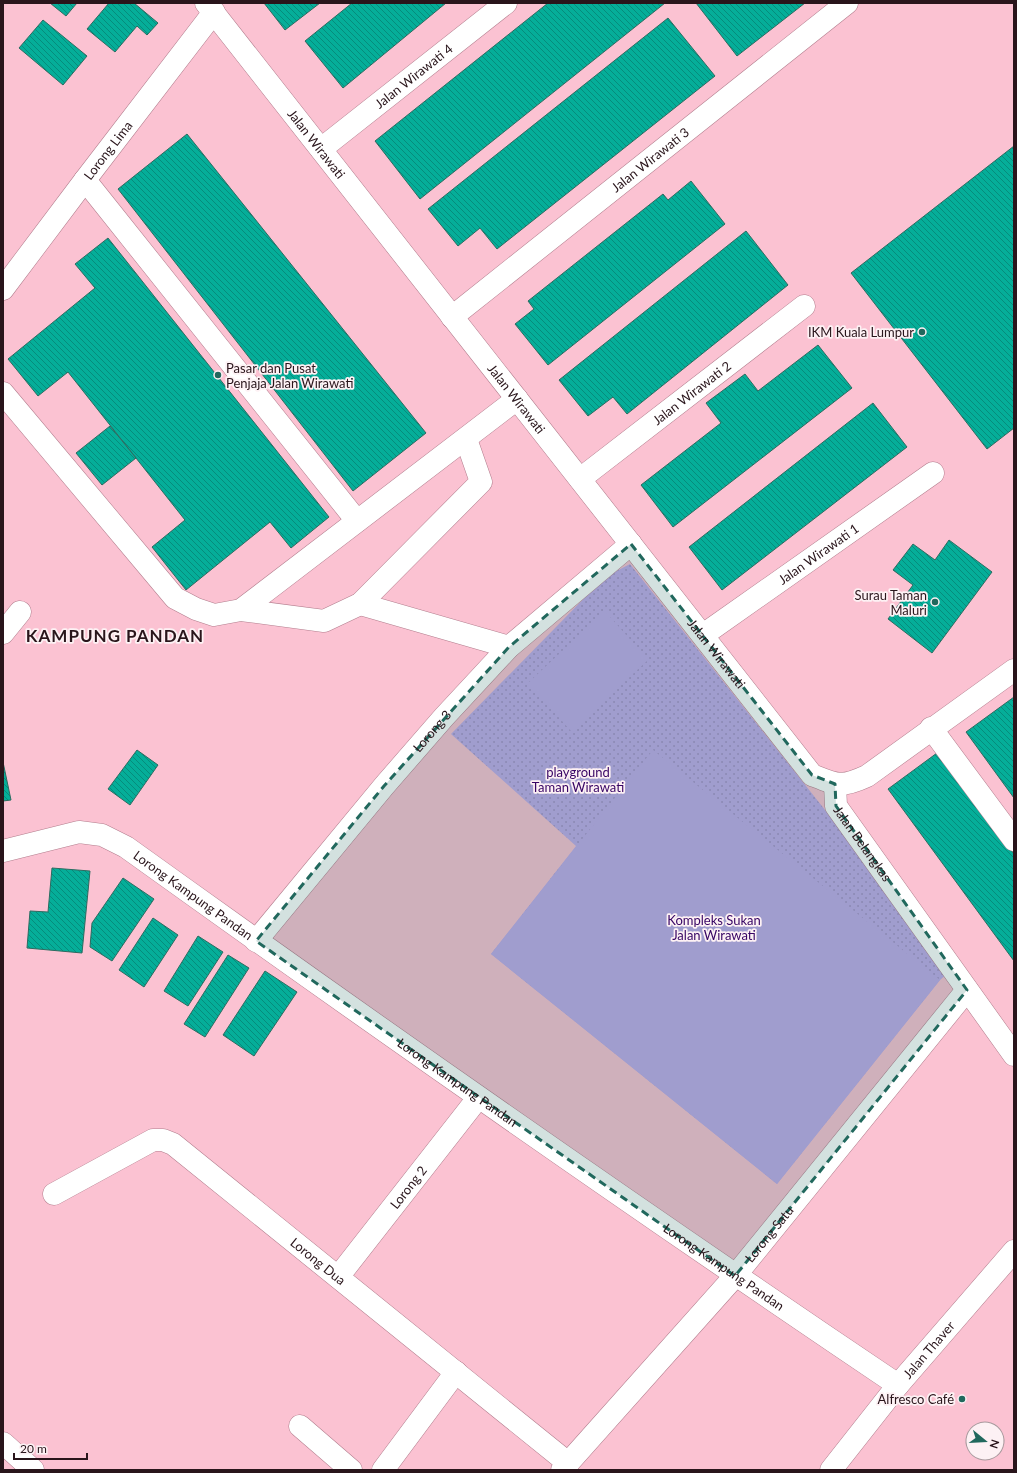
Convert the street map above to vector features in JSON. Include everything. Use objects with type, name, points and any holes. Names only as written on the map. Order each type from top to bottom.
[{"type":"street","name":"Jalan Wirawati 4","points":[[320,149],[506,3]]},
{"type":"street","name":"Jalan Wirawati 3","points":[[452,316],[847,3]]},
{"type":"street","name":"Jalan Wirawati","points":[[210,8],[812,775],[835,784]]},
{"type":"street","name":"Lorong Lima","points":[[3,289],[85,180],[210,8]]},
{"type":"street","points":[[85,180],[357,521]]},
{"type":"street","name":"Jalan Wirawati 2","points":[[580,479],[804,306]]},
{"type":"street","points":[[3,393],[175,598],[196,609],[214,615],[241,610],[324,621],[360,604],[481,482],[466,439]]},
{"type":"street","points":[[241,610],[517,399]]},
{"type":"street","name":"Jalan Wirawati 1","points":[[703,635],[933,473]]},
{"type":"street","name":"Lorong 3","points":[[256,941],[384,786],[444,717],[509,648],[631,544]]},
{"type":"street","points":[[360,604],[509,648]]},
{"type":"street","points":[[3,633],[20,612]]},
{"type":"street","name":"Jalan Belangkas","points":[[1014,670],[931,728],[867,776],[852,783],[835,784],[836,806],[1014,1055]]},
{"type":"street","points":[[931,728],[1014,840]]},
{"type":"street","name":"Lorong Kampung Pandan","points":[[3,851],[79,832],[102,835],[126,847],[478,1098],[735,1276],[898,1385]]},
{"type":"street","name":"Lorong Satu","points":[[565,1466],[735,1276],[968,990]]},
{"type":"street","name":"Lorong 2","points":[[338,1277],[478,1098]]},
{"type":"street","name":"Lorong Dua","points":[[54,1194],[153,1140],[163,1140],[173,1144],[456,1372],[565,1466]]},
{"type":"street","name":"Jalan Thaver","points":[[830,1470],[898,1385],[1014,1251]]},
{"type":"street","points":[[383,1470],[456,1372]]},
{"type":"street","points":[[300,1426],[351,1470]]},
{"type":"street","points":[[3,1442],[33,1470]]},
{"type":"highlighted area","points":[[631,544],[812,775],[835,784],[836,806],[967,990],[735,1276],[256,941],[384,786],[509,647]]},
{"type":"green space","name":"Kompleks Sukan Jalan Wirawati","points":[[630,564],[833,820],[947,974],[940,980],[777,1184],[491,954],[576,846],[451,734],[605,577]]},
{"type":"green space","points":[[605,611],[648,660],[571,731],[528,683]]},
{"type":"green space","name":"Kompleks Sukan Jalan Wirawati","points":[[653,750],[940,980],[777,1184],[491,954]]},
{"type":"building","points":[[50,3],[77,3],[66,16]]},
{"type":"building","points":[[109,3],[134,3],[158,23],[147,35],[137,26],[115,52],[87,29]]},
{"type":"building","points":[[264,3],[320,3],[285,30]]},
{"type":"building","points":[[352,3],[446,3],[343,88],[305,41]]},
{"type":"building","points":[[548,3],[665,3],[420,199],[375,141]]},
{"type":"building","points":[[696,3],[805,3],[737,56]]},
{"type":"building","points":[[668,18],[715,76],[497,249],[480,228],[458,246],[428,209]]},
{"type":"building","points":[[43,20],[87,56],[63,85],[19,48]]},
{"type":"building","points":[[187,134],[426,433],[353,491],[118,189]]},
{"type":"building","points":[[1014,146],[1014,428],[987,449],[851,273]]},
{"type":"building","points":[[691,181],[725,224],[548,365],[515,324],[534,309],[528,301],[663,194],[668,200]]},
{"type":"building","points":[[746,231],[788,285],[627,414],[613,397],[588,416],[559,380]]},
{"type":"building","points":[[108,238],[329,517],[291,548],[270,522],[186,590],[152,547],[185,520],[68,372],[38,396],[8,359],[95,288],[75,264]]},
{"type":"building","points":[[818,345],[852,388],[673,527],[641,485],[721,423],[706,403],[745,374],[758,391]]},
{"type":"building","points":[[873,403],[907,447],[722,590],[689,547]]},
{"type":"building","points":[[110,426],[136,458],[102,485],[76,453]]},
{"type":"building","name":"Surau Taman Maluri","points":[[949,540],[992,572],[932,653],[888,619],[913,585],[893,570],[913,544],[935,560]]},
{"type":"building","points":[[1014,697],[1014,798],[966,732]]},
{"type":"building","points":[[137,750],[158,765],[130,805],[108,789]]},
{"type":"building","points":[[937,753],[1014,854],[1014,961],[888,789]]},
{"type":"building","points":[[3,762],[11,800],[3,801]]},
{"type":"building","points":[[52,868],[90,871],[82,953],[27,948],[30,911],[48,912]]},
{"type":"building","points":[[123,878],[154,899],[112,961],[90,947],[92,923]]},
{"type":"building","points":[[153,918],[178,935],[144,987],[119,970]]},
{"type":"building","points":[[198,936],[223,952],[188,1006],[164,991]]},
{"type":"building","points":[[228,955],[249,968],[205,1037],[184,1024]]},
{"type":"building","points":[[265,971],[297,992],[254,1056],[223,1035]]},
{"type":"place","name":"IKM Kuala Lumpur","points":[[922,332]]},
{"type":"place","name":"Pasar dan Pusat Penjaja Jalan Wirawati","points":[[218,375]]},
{"type":"place","name":"Surau Taman Maluri","points":[[935,602]]},
{"type":"place","name":"Alfresco Café","points":[[962,1399]]},
{"type":"district","name":"KAMPUNG PANDAN","points":[[115,636]]},
{"type":"park label","name":"playground Taman Wirawati","points":[[578,780]]}]
